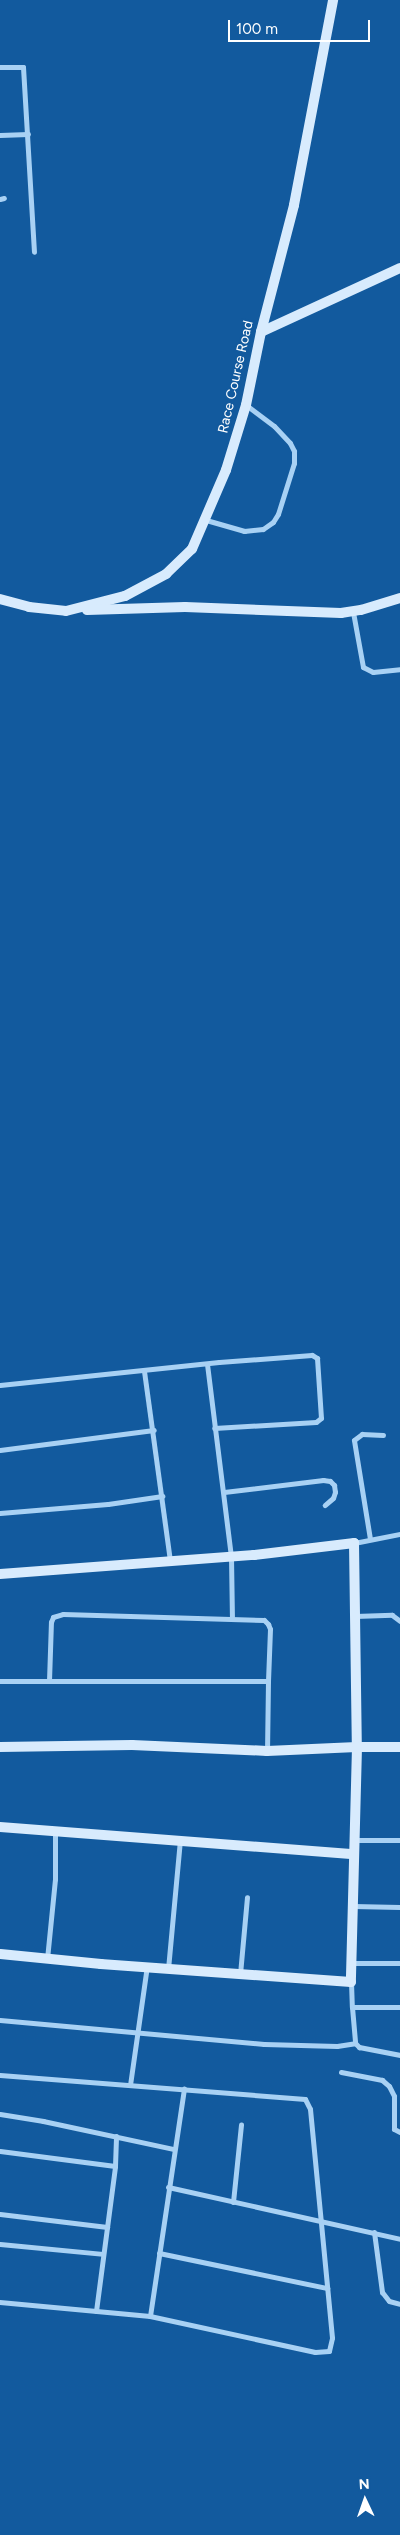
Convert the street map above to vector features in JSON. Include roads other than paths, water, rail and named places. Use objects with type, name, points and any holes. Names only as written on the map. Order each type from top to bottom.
[{"type":"street","name":"Race Course Road","points":[[0,600],[29,607],[66,610],[125,596],[166,574],[192,549],[226,470],[246,405],[261,332],[294,205],[333,0]]},
{"type":"street","points":[[0,67],[23,67],[34,252]]},
{"type":"street","points":[[0,135],[28,134]]},
{"type":"street","points":[[261,332],[400,268]]},
{"type":"street","points":[[206,520],[244,531],[263,528],[273,522],[278,514],[294,463],[294,451],[274,426],[246,405]]},
{"type":"street","points":[[66,610],[185,607],[327,613],[353,612],[400,598]]},
{"type":"street","points":[[353,612],[363,668],[373,672],[400,669]]},
{"type":"street","points":[[0,1385],[312,1355],[317,1358],[319,1364],[321,1418],[316,1422],[214,1428]]},
{"type":"street","points":[[207,1364],[231,1556],[232,1618]]},
{"type":"street","points":[[144,1371],[154,1430],[170,1561]]},
{"type":"street","points":[[0,1450],[154,1430]]},
{"type":"street","points":[[370,1539],[354,1440],[362,1434],[383,1435]]},
{"type":"street","points":[[224,1492],[323,1480],[330,1481],[334,1485],[335,1492],[333,1498],[325,1505]]},
{"type":"street","points":[[0,1513],[108,1504],[162,1496]]},
{"type":"street","points":[[0,1574],[231,1556],[354,1543],[400,1534]]},
{"type":"street","points":[[354,1543],[357,1746],[351,1982],[355,2043],[359,2047],[400,2055]]},
{"type":"street","points":[[49,1681],[52,1622],[56,1614],[258,1619],[268,1624],[267,1751]]},
{"type":"street","points":[[355,1616],[392,1615],[400,1621]]},
{"type":"street","points":[[0,1681],[268,1681]]},
{"type":"street","points":[[0,1747],[132,1745],[267,1751],[357,1746],[400,1747]]},
{"type":"street","points":[[0,1827],[354,1854]]},
{"type":"street","points":[[47,1958],[55,1879],[55,1831]]},
{"type":"street","points":[[168,1969],[180,1840]]},
{"type":"street","points":[[356,1840],[400,1840]]},
{"type":"street","points":[[240,1974],[247,1897]]},
{"type":"street","points":[[352,1906],[400,1908]]},
{"type":"street","points":[[0,1954],[168,1969],[351,1982]]},
{"type":"street","points":[[352,1963],[400,1963]]},
{"type":"street","points":[[130,2084],[147,1966]]},
{"type":"street","points":[[352,2007],[400,2007]]},
{"type":"street","points":[[0,2020],[293,2046],[337,2046],[355,2043]]},
{"type":"street","points":[[341,2072],[382,2080],[390,2086],[394,2096],[394,2128],[400,2132]]},
{"type":"street","points":[[0,2075],[305,2099],[310,2109],[332,2338],[329,2351],[323,2353],[150,2316],[0,2302]]},
{"type":"street","points":[[150,2316],[184,2089]]},
{"type":"street","points":[[0,2114],[174,2149]]},
{"type":"street","points":[[232,2202],[241,2124]]},
{"type":"street","points":[[96,2311],[115,2166],[116,2136]]},
{"type":"street","points":[[0,2151],[115,2166]]},
{"type":"street","points":[[168,2187],[400,2239]]},
{"type":"street","points":[[0,2214],[107,2227]]},
{"type":"street","points":[[374,2232],[382,2292],[389,2301],[400,2304]]},
{"type":"street","points":[[0,2244],[103,2254]]},
{"type":"street","points":[[159,2253],[328,2288]]}]
